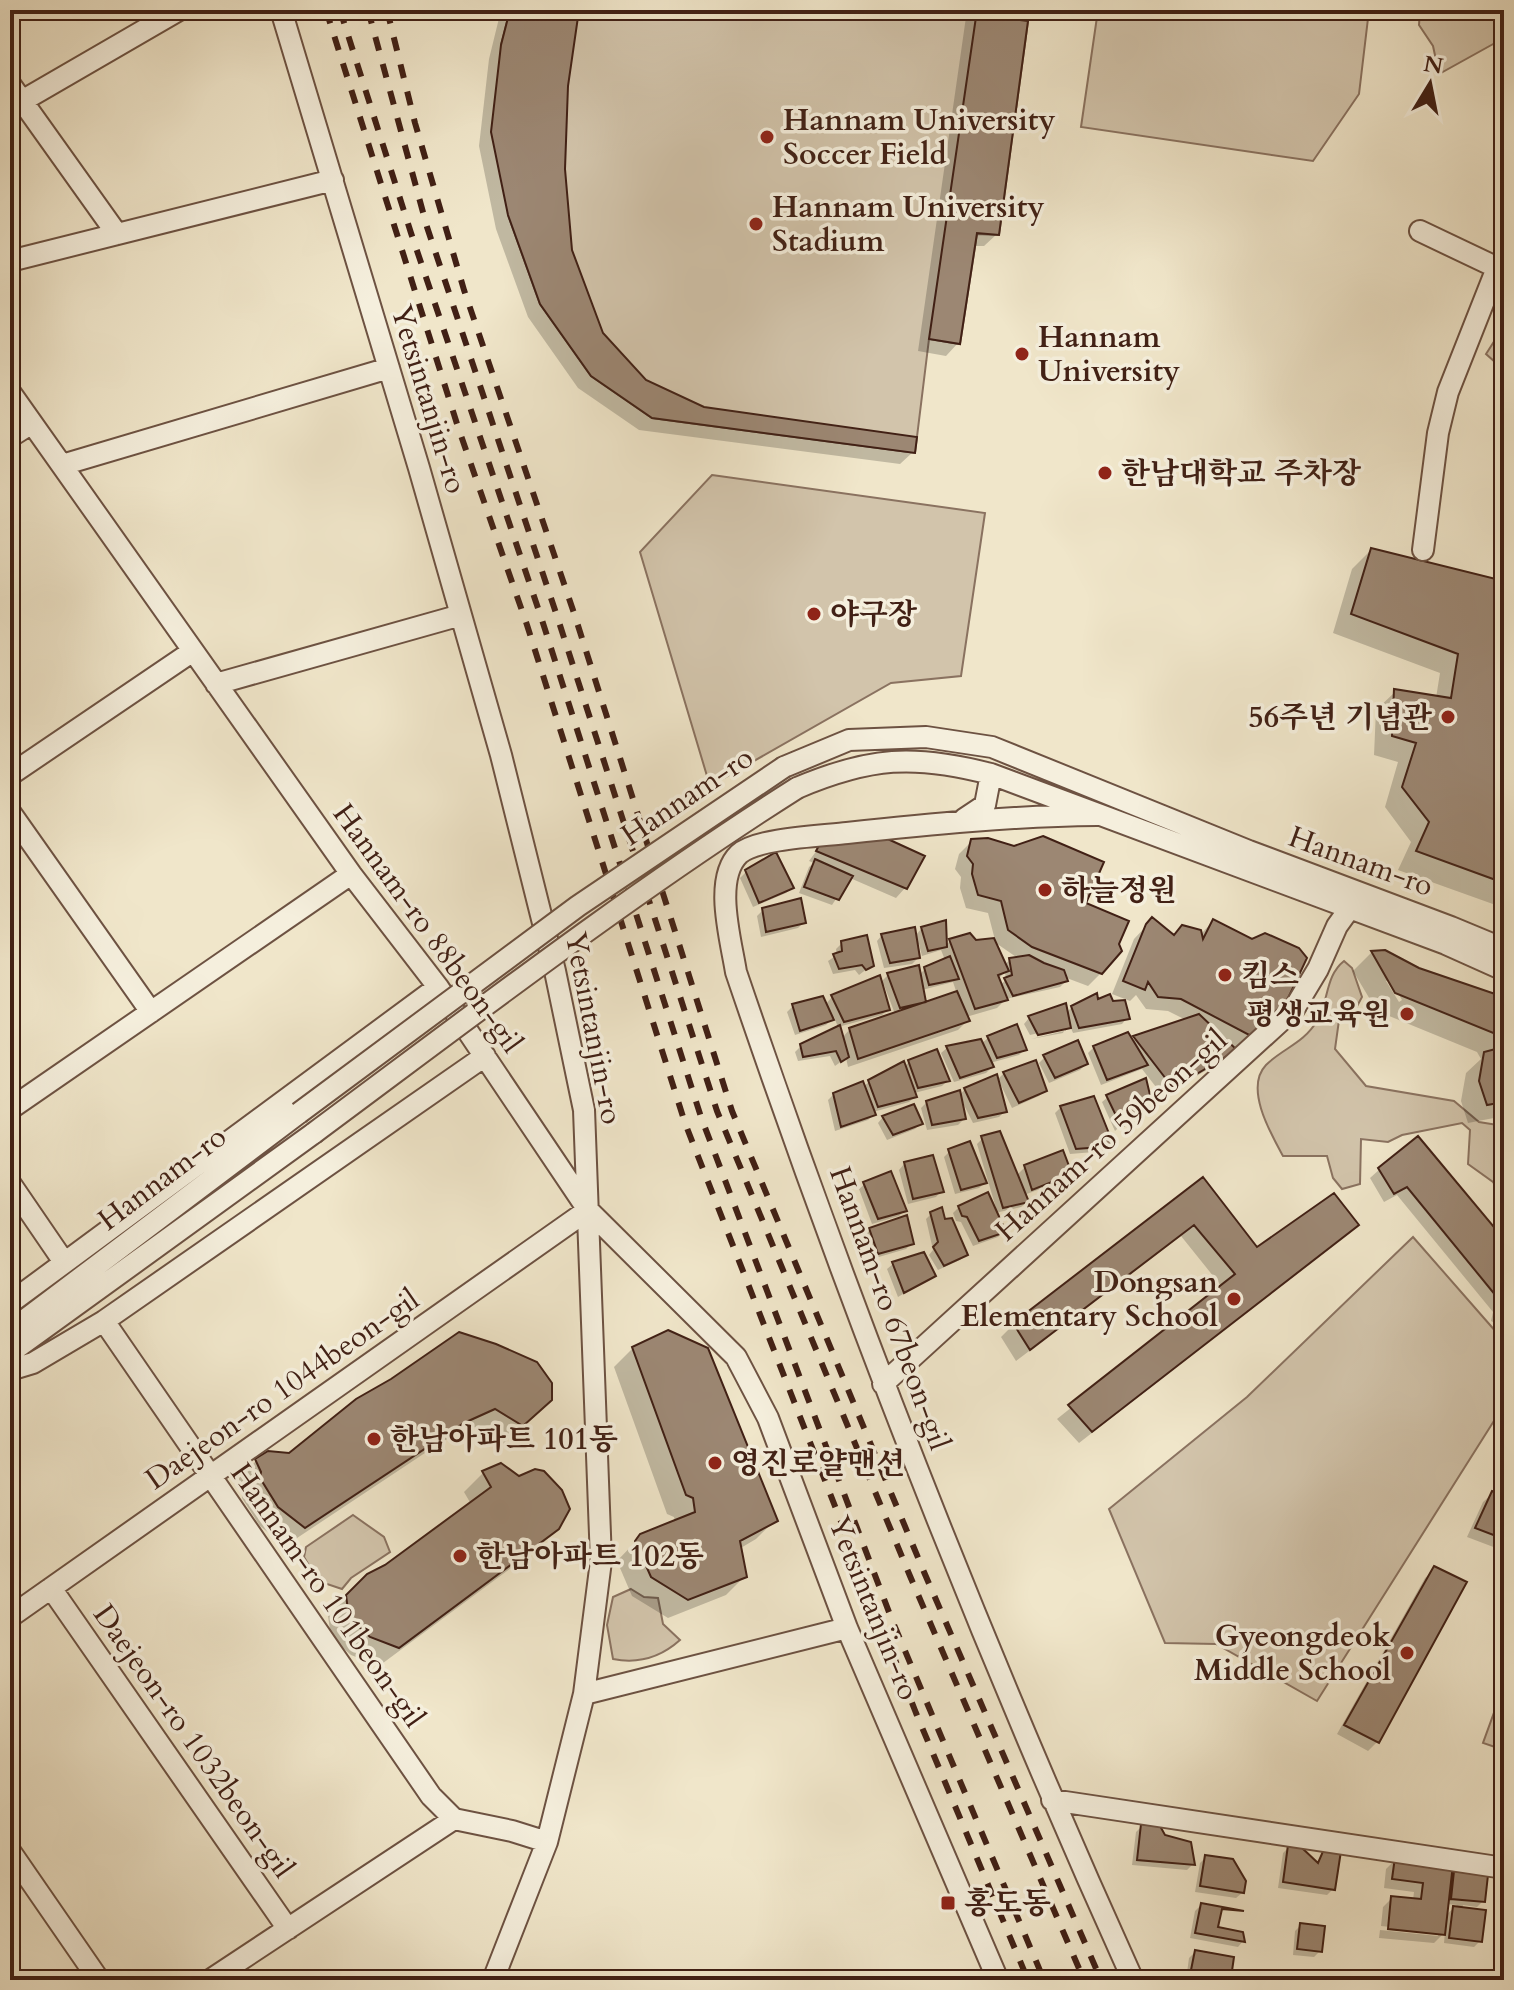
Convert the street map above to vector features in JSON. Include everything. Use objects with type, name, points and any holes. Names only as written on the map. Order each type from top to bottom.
[{"type":"street","points":[[117,234],[16,92],[179,10]]},
{"type":"street","name":"Yetsintanjin-ro","points":[[281,10],[389,368],[514,803],[584,1110],[588,1210],[736,1357],[768,1418],[847,1628],[995,1979]]},
{"type":"street","points":[[10,261],[333,180]]},
{"type":"street","points":[[1420,231],[1501,269],[1448,392],[1438,433],[1423,550]]},
{"type":"street","points":[[62,465],[389,368]]},
{"type":"street","name":"Hannam-ro 88beon-gil","points":[[10,392],[351,874],[438,987],[588,1210]]},
{"type":"street","points":[[10,437],[32,423]]},
{"type":"street","points":[[216,684],[461,615]]},
{"type":"street","points":[[10,775],[193,651]]},
{"type":"street","name":"Hannam-ro","points":[[10,1331],[578,906],[784,767],[849,740],[926,737],[992,747],[1249,851],[1504,949]]},
{"type":"street","name":"Hannam-ro","points":[[10,1353],[608,915],[797,788],[837,771],[896,761],[948,763],[1011,779],[1097,815],[1446,944],[1504,970]]},
{"type":"street","points":[[961,821],[985,805],[991,774]]},
{"type":"street","points":[[10,812],[151,1012]]},
{"type":"street","name":"Hannam-ro 67beon-gil","points":[[1097,815],[961,821],[776,841],[740,853],[725,876],[736,972],[883,1384],[1052,1800],[1133,1980]]},
{"type":"street","points":[[10,1109],[351,874]]},
{"type":"street","name":"Hannam-ro 59beon-gil","points":[[883,1384],[1294,1009],[1318,969],[1337,926],[1350,908]]},
{"type":"street","points":[[10,1303],[438,987]]},
{"type":"street","points":[[10,1370],[33,1363],[104,1321],[485,1056]]},
{"type":"street","points":[[10,1183],[64,1262]]},
{"type":"street","points":[[493,1980],[547,1842],[584,1694],[601,1561],[588,1210]]},
{"type":"street","name":"Daejeon-ro 1044beon-gil","points":[[10,1617],[588,1210]]},
{"type":"street","name":"Hannam-ro 101beon-gil","points":[[104,1321],[431,1796],[454,1819]]},
{"type":"street","name":"Daejeon-ro 1032beon-gil","points":[[51,1588],[288,1929]]},
{"type":"street","points":[[584,1694],[847,1628]]},
{"type":"street","points":[[1052,1800],[1504,1868]]},
{"type":"street","points":[[210,1980],[454,1819],[547,1842]]},
{"type":"street","points":[[10,1851],[99,1980]]},
{"type":"shaded area","name":"Hannam University Stadium","points":[[510,10],[1006,10],[1006,18],[1028,21],[999,235],[977,234],[960,344],[929,339],[915,453],[652,418],[591,376],[540,304],[508,215],[501,45]]},
{"type":"shaded area","points":[[1098,10],[1369,10],[1359,94],[1313,161],[1081,127]]},
{"type":"shaded area","points":[[1420,10],[1504,10],[1504,38],[1439,74],[1433,46],[1419,25]]},
{"type":"shaded area","points":[[1504,326],[1504,370],[1486,354]]},
{"type":"shaded area","name":"야구장","points":[[712,475],[985,513],[961,676],[891,683],[710,786],[640,552]]},
{"type":"shaded area","points":[[1344,961],[1352,968],[1362,997],[1355,1010],[1340,1013],[1335,1049],[1366,1086],[1454,1101],[1479,1122],[1504,1126],[1504,1199],[1493,1182],[1468,1164],[1470,1130],[1462,1123],[1402,1135],[1388,1142],[1361,1139],[1360,1184],[1342,1189],[1333,1178],[1327,1156],[1283,1156],[1262,1111],[1258,1086],[1260,1075],[1272,1059],[1299,1041],[1317,1021],[1333,974]]},
{"type":"shaded area","points":[[1413,1237],[1504,1341],[1504,1405],[1317,1701],[1216,1644],[1165,1643],[1109,1509],[1247,1397]]},
{"type":"shaded area","points":[[353,1515],[384,1537],[390,1552],[351,1578],[342,1589],[318,1581],[304,1557],[306,1547]]},
{"type":"shaded area","points":[[631,1589],[644,1597],[658,1598],[663,1624],[680,1640],[649,1658],[631,1661],[613,1659],[607,1625],[613,1597]]},
{"type":"shaded area","points":[[1504,1685],[1504,1750],[1483,1743]]},
{"type":"building","points":[[510,10],[579,10],[568,86],[565,169],[572,250],[603,333],[646,380],[704,407],[917,437],[915,453],[652,418],[591,376],[540,304],[508,215],[491,132],[501,45]]},
{"type":"building","points":[[977,10],[1006,10],[1005,18],[1028,21],[999,235],[977,233],[960,344],[929,339]]},
{"type":"building","name":"56주년 기념관","points":[[1371,548],[1504,581],[1504,883],[1416,851],[1429,822],[1402,787],[1416,743],[1392,736],[1394,689],[1451,698],[1458,654],[1351,614]]},
{"type":"building","points":[[879,835],[925,856],[907,889],[816,851],[822,840]]},
{"type":"building","points":[[1043,836],[1104,862],[1086,903],[1129,921],[1119,944],[1122,951],[1102,974],[1032,947],[1008,930],[1001,901],[978,895],[972,874],[973,864],[967,856],[971,839],[988,838],[1014,846]]},
{"type":"building","points":[[776,852],[794,888],[759,903],[745,870]]},
{"type":"building","points":[[815,859],[853,876],[839,900],[804,887]]},
{"type":"building","points":[[801,898],[806,923],[766,932],[762,908]]},
{"type":"building","points":[[1152,917],[1174,935],[1182,925],[1201,930],[1203,939],[1213,919],[1252,939],[1265,933],[1299,948],[1307,958],[1284,1007],[1253,1037],[1181,999],[1158,997],[1148,982],[1145,990],[1123,981],[1146,924]]},
{"type":"building","points":[[946,920],[947,947],[928,951],[921,927]]},
{"type":"building","points":[[915,927],[920,958],[890,963],[881,934]]},
{"type":"building","points":[[970,933],[976,940],[994,938],[1009,971],[998,975],[1008,1000],[975,1009],[949,939]]},
{"type":"building","points":[[867,935],[874,966],[866,970],[862,965],[839,969],[833,954],[842,951],[841,941]]},
{"type":"building","points":[[1385,950],[1419,968],[1504,997],[1504,1102],[1487,1105],[1479,1081],[1484,1052],[1503,1047],[1496,1034],[1395,993],[1371,951]]},
{"type":"building","points":[[1029,955],[1064,970],[1068,981],[1013,996],[1004,978],[1012,975],[1009,958]]},
{"type":"building","points":[[950,956],[959,979],[929,985],[924,967]]},
{"type":"building","points":[[919,965],[926,1002],[900,1008],[887,973]]},
{"type":"building","points":[[880,975],[890,1010],[844,1022],[831,995]]},
{"type":"building","points":[[957,991],[970,1021],[858,1059],[849,1028]]},
{"type":"building","points":[[1097,993],[1098,999],[1110,994],[1113,1001],[1125,1000],[1130,1019],[1079,1028],[1071,1006]]},
{"type":"building","points":[[823,996],[834,1020],[800,1031],[792,1004]]},
{"type":"building","points":[[1066,1003],[1071,1028],[1038,1035],[1028,1016]]},
{"type":"building","points":[[1199,1014],[1237,1050],[1173,1088],[1133,1036]]},
{"type":"building","points":[[1017,1024],[1027,1050],[997,1058],[987,1036]]},
{"type":"building","points":[[840,1025],[849,1057],[841,1062],[836,1051],[803,1057],[800,1044]]},
{"type":"building","points":[[1128,1032],[1148,1065],[1107,1080],[1093,1046]]},
{"type":"building","points":[[981,1039],[994,1067],[960,1078],[946,1046]]},
{"type":"building","points":[[1078,1040],[1088,1064],[1055,1078],[1043,1055]]},
{"type":"building","points":[[937,1049],[950,1081],[918,1088],[908,1060]]},
{"type":"building","points":[[1036,1060],[1047,1091],[1019,1103],[1003,1072]]},
{"type":"building","points":[[904,1061],[917,1097],[878,1107],[868,1080]]},
{"type":"building","points":[[997,1074],[1007,1112],[978,1118],[964,1088]]},
{"type":"building","points":[[1146,1078],[1150,1095],[1122,1128],[1106,1095]]},
{"type":"building","points":[[863,1081],[876,1115],[841,1127],[833,1093]]},
{"type":"building","points":[[960,1090],[966,1119],[932,1125],[926,1101]]},
{"type":"building","points":[[1094,1096],[1114,1146],[1076,1149],[1060,1106]]},
{"type":"building","points":[[914,1104],[923,1124],[893,1135],[882,1116]]},
{"type":"building","points":[[1000,1131],[1029,1202],[1003,1208],[981,1136]]},
{"type":"building","points":[[1418,1136],[1504,1239],[1504,1315],[1499,1311],[1501,1302],[1407,1187],[1394,1194],[1378,1168]]},
{"type":"building","points":[[970,1141],[987,1183],[961,1190],[948,1149]]},
{"type":"building","points":[[1063,1150],[1072,1174],[1032,1190],[1024,1165]]},
{"type":"building","points":[[933,1155],[944,1192],[913,1199],[904,1162]]},
{"type":"building","points":[[891,1171],[907,1211],[878,1219],[863,1182]]},
{"type":"building","name":"Dongsan Elementary School","points":[[1203,1177],[1257,1247],[1334,1193],[1359,1225],[1092,1432],[1068,1405],[1235,1274],[1194,1225],[1030,1350],[1013,1323]]},
{"type":"building","points":[[988,1192],[1006,1232],[979,1241],[958,1206]]},
{"type":"building","points":[[942,1207],[945,1219],[952,1218],[968,1255],[944,1266],[933,1247],[938,1242],[930,1212]]},
{"type":"building","points":[[907,1215],[914,1244],[878,1254],[869,1228]]},
{"type":"building","points":[[924,1252],[936,1276],[904,1293],[892,1262]]},
{"type":"building","name":"영진로얄맨션","points":[[668,1330],[708,1348],[778,1521],[740,1541],[747,1577],[688,1600],[651,1577],[635,1541],[640,1534],[695,1512],[693,1498],[686,1495],[632,1347]]},
{"type":"building","name":"한남아파트 101동","points":[[459,1332],[537,1362],[552,1383],[552,1400],[523,1426],[495,1409],[464,1423],[305,1528],[278,1507],[260,1478],[261,1472],[255,1459],[268,1451],[289,1453],[356,1399]]},
{"type":"building","name":"한남아파트 102동","points":[[501,1463],[519,1476],[535,1469],[544,1471],[562,1490],[570,1509],[559,1529],[399,1648],[370,1637],[349,1618],[346,1595],[367,1574],[385,1565],[491,1487],[482,1471]]},
{"type":"building","points":[[1492,1491],[1504,1495],[1504,1539],[1475,1528]]},
{"type":"building","name":"Gyeongdeok Middle School","points":[[1434,1566],[1467,1582],[1379,1743],[1344,1725]]},
{"type":"building","points":[[1141,1824],[1160,1826],[1165,1835],[1191,1842],[1195,1865],[1137,1860]]},
{"type":"building","points":[[1288,1845],[1301,1847],[1318,1863],[1324,1849],[1341,1851],[1335,1890],[1283,1882]]},
{"type":"building","points":[[1205,1855],[1233,1859],[1246,1881],[1244,1893],[1200,1886]]},
{"type":"building","points":[[1395,1857],[1453,1864],[1445,1935],[1388,1929],[1391,1896],[1421,1899],[1423,1883],[1392,1879]]},
{"type":"building","points":[[1454,1871],[1488,1875],[1485,1902],[1451,1899]]},
{"type":"building","points":[[1201,1903],[1244,1911],[1222,1909],[1218,1927],[1243,1932],[1245,1942],[1195,1933]]},
{"type":"building","points":[[1453,1906],[1486,1910],[1482,1942],[1449,1938]]},
{"type":"building","points":[[1300,1923],[1325,1926],[1322,1952],[1297,1949]]},
{"type":"building","points":[[1195,1950],[1234,1957],[1232,1971],[1220,1974],[1219,1980],[1189,1980]]},
{"type":"railway","points":[[326,10],[458,427],[527,625],[685,1123],[916,1713],[1028,1980]]},
{"type":"railway","points":[[340,10],[411,233],[542,620],[701,1117],[892,1620],[1044,1980]]},
{"type":"railway","points":[[368,10],[427,227],[717,1111],[910,1576],[1084,1980]]},
{"type":"railway","points":[[387,10],[415,123],[464,290],[574,613],[732,1111],[924,1572],[1101,1980]]},
{"type":"place","name":"Hannam University Soccer Field","points":[[767,137]]},
{"type":"place","name":"Hannam University Stadium","points":[[756,224]]},
{"type":"place","name":"Hannam University","points":[[1022,354]]},
{"type":"place","name":"한남대학교 주차장","points":[[1105,473]]},
{"type":"place","name":"야구장","points":[[814,614]]},
{"type":"place","name":"56주년 기념관","points":[[1448,717]]},
{"type":"place","name":"하늘정원","points":[[1045,890]]},
{"type":"place","name":"킴스","points":[[1225,975]]},
{"type":"place","name":"평생교육원","points":[[1407,1014]]},
{"type":"place","name":"Dongsan Elementary School","points":[[1234,1299]]},
{"type":"place","name":"한남아파트 101동","points":[[374,1439]]},
{"type":"place","name":"영진로얄맨션","points":[[715,1463]]},
{"type":"place","name":"한남아파트 102동","points":[[460,1556]]},
{"type":"place","name":"Gyeongdeok Middle School","points":[[1407,1653]]},
{"type":"place","name":"홍도동","points":[[948,1903]]}]
